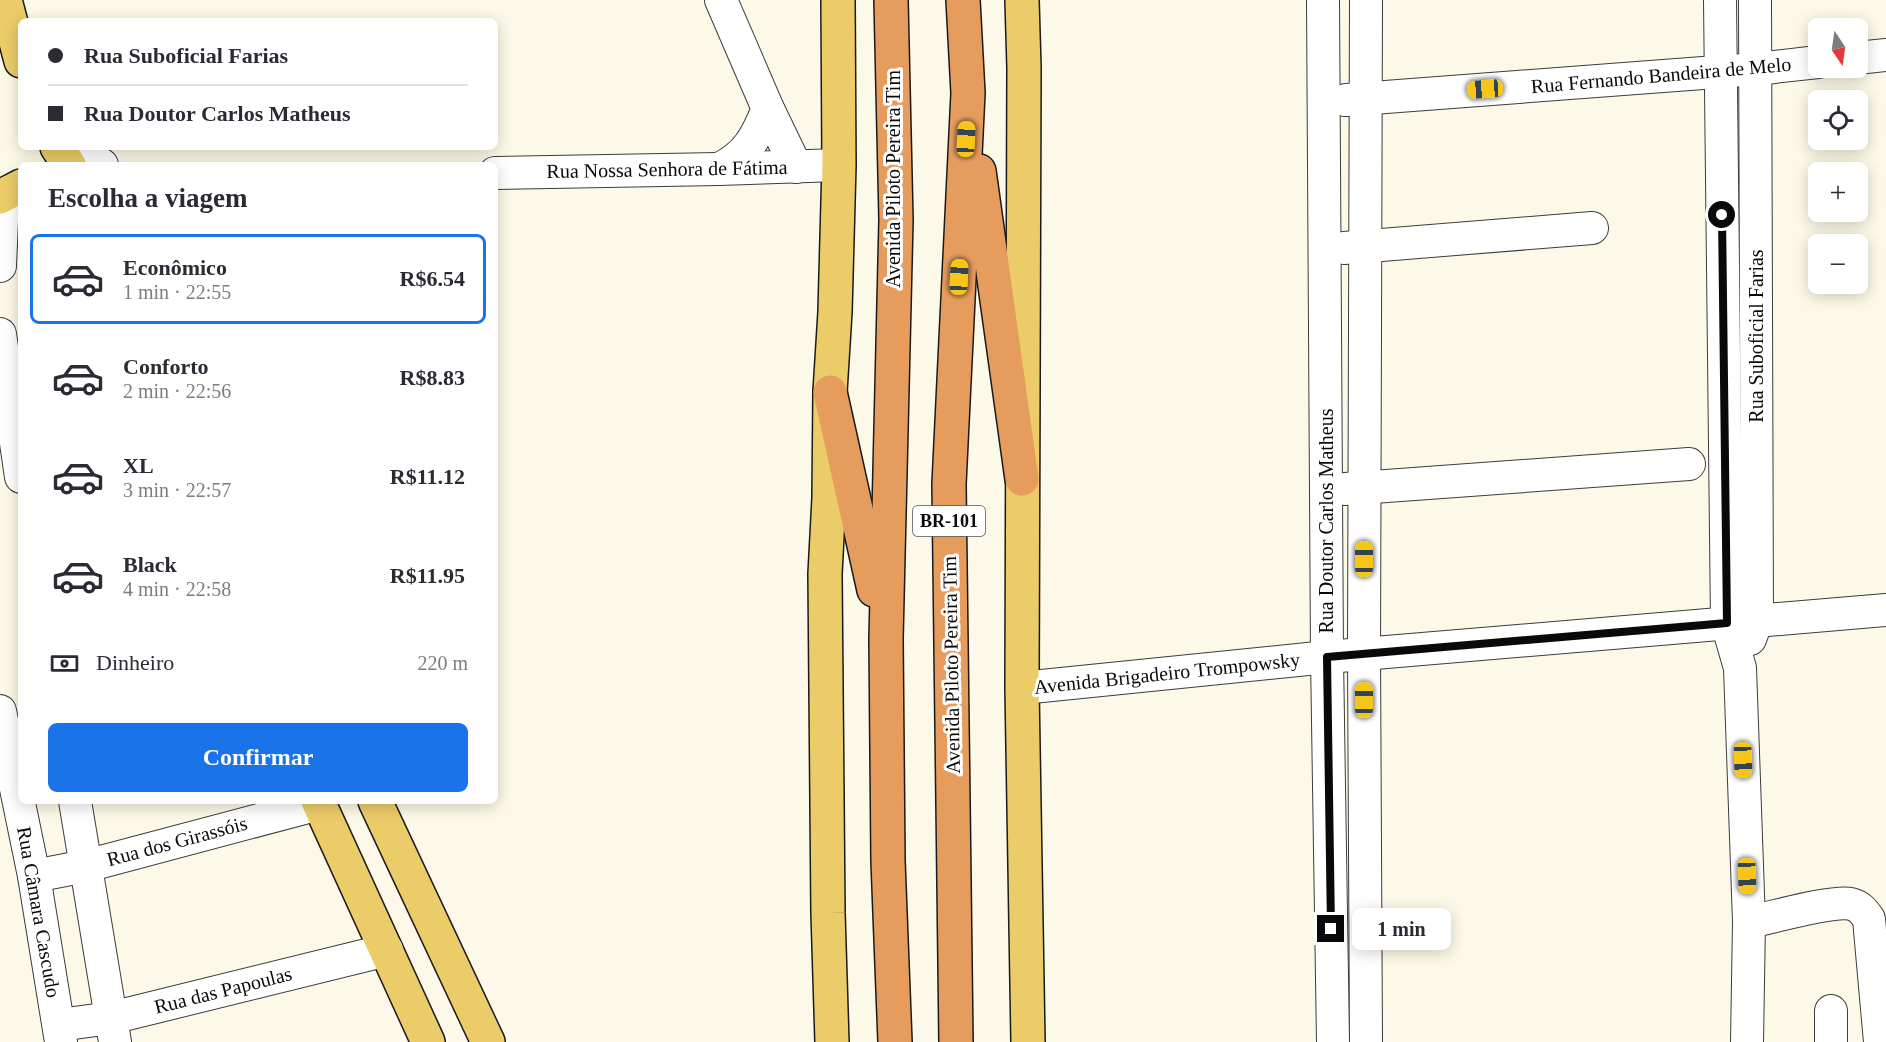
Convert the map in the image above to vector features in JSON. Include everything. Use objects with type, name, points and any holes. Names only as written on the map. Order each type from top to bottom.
[{"type":"highway","name":"Avenida Piloto Pereira Tim","points":[[891,0],[896,219],[885,639],[888,861],[895,1042]]},
{"type":"highway","name":"Avenida Piloto Pereira Tim","points":[[956,1042],[949,484],[968,93],[963,0]]},
{"type":"highway","points":[[968,93],[1022,479]]},
{"type":"highway","points":[[830,392],[885,639]]},
{"type":"main road","points":[[5,0],[18,50]]},
{"type":"main road","points":[[832,1042],[828,913],[825,585],[830,392],[836,312],[839,165],[838,0]]},
{"type":"main road","points":[[1022,0],[1024,91],[1022,688],[1028,1042]]},
{"type":"main road","points":[[0,71],[18,80]]},
{"type":"main road","points":[[320,804],[428,1042]]},
{"type":"main road","points":[[376,804],[488,1042]]},
{"type":"street","points":[[721,0],[796,167]]},
{"type":"street","name":"Rua Doutor Carlos Matheus","points":[[1323,0],[1327,657],[1333,1042]]},
{"type":"street","name":"Rua Doutor Carlos Matheus","points":[[1366,0],[1364,487],[1366,1042]]},
{"type":"street","name":"Rua Suboficial Farias","points":[[1720,0],[1720,72],[1742,622]]},
{"type":"street","name":"Rua Suboficial Farias","points":[[1747,1042],[1749,922],[1740,668],[1756,69],[1755,0]]},
{"type":"street","points":[[1868,57],[1886,55]]},
{"type":"street","name":"Rua Fernando Bandeira de Melo","points":[[1324,102],[1808,63]]},
{"type":"street","points":[[719,169],[744,153],[757,135],[768,109]]},
{"type":"street","points":[[80,150],[98,162]]},
{"type":"street","name":"Rua Nossa Senhora de Fátima","points":[[498,172],[839,165]]},
{"type":"street","points":[[0,266],[12,194]]},
{"type":"street","points":[[1325,249],[1592,228]]},
{"type":"street","points":[[0,334],[18,457]]},
{"type":"street","points":[[1326,490],[1689,464]]},
{"type":"street","name":"Avenida Brigadeiro Trompowsky","points":[[1022,688],[1327,657],[1886,610]]},
{"type":"street","name":"Rua Câmara Cascudo","points":[[0,711],[18,798]]},
{"type":"street","name":"Rua Câmara Cascudo","points":[[19,804],[34,876],[60,1034]]},
{"type":"street","points":[[76,804],[113,1030]]},
{"type":"street","name":"Rua dos Girassóis","points":[[34,876],[86,866],[312,804]]},
{"type":"street","points":[[1749,922],[1836,904],[1851,904],[1863,909],[1869,919],[1880,1042]]},
{"type":"street","name":"Rua das Papoulas","points":[[60,1034],[113,1030],[387,950]]},
{"type":"street","points":[[1831,1011],[1831,1042]]},
{"type":"route","points":[[1331,929],[1327,657],[1727,623],[1722,215]]}]
